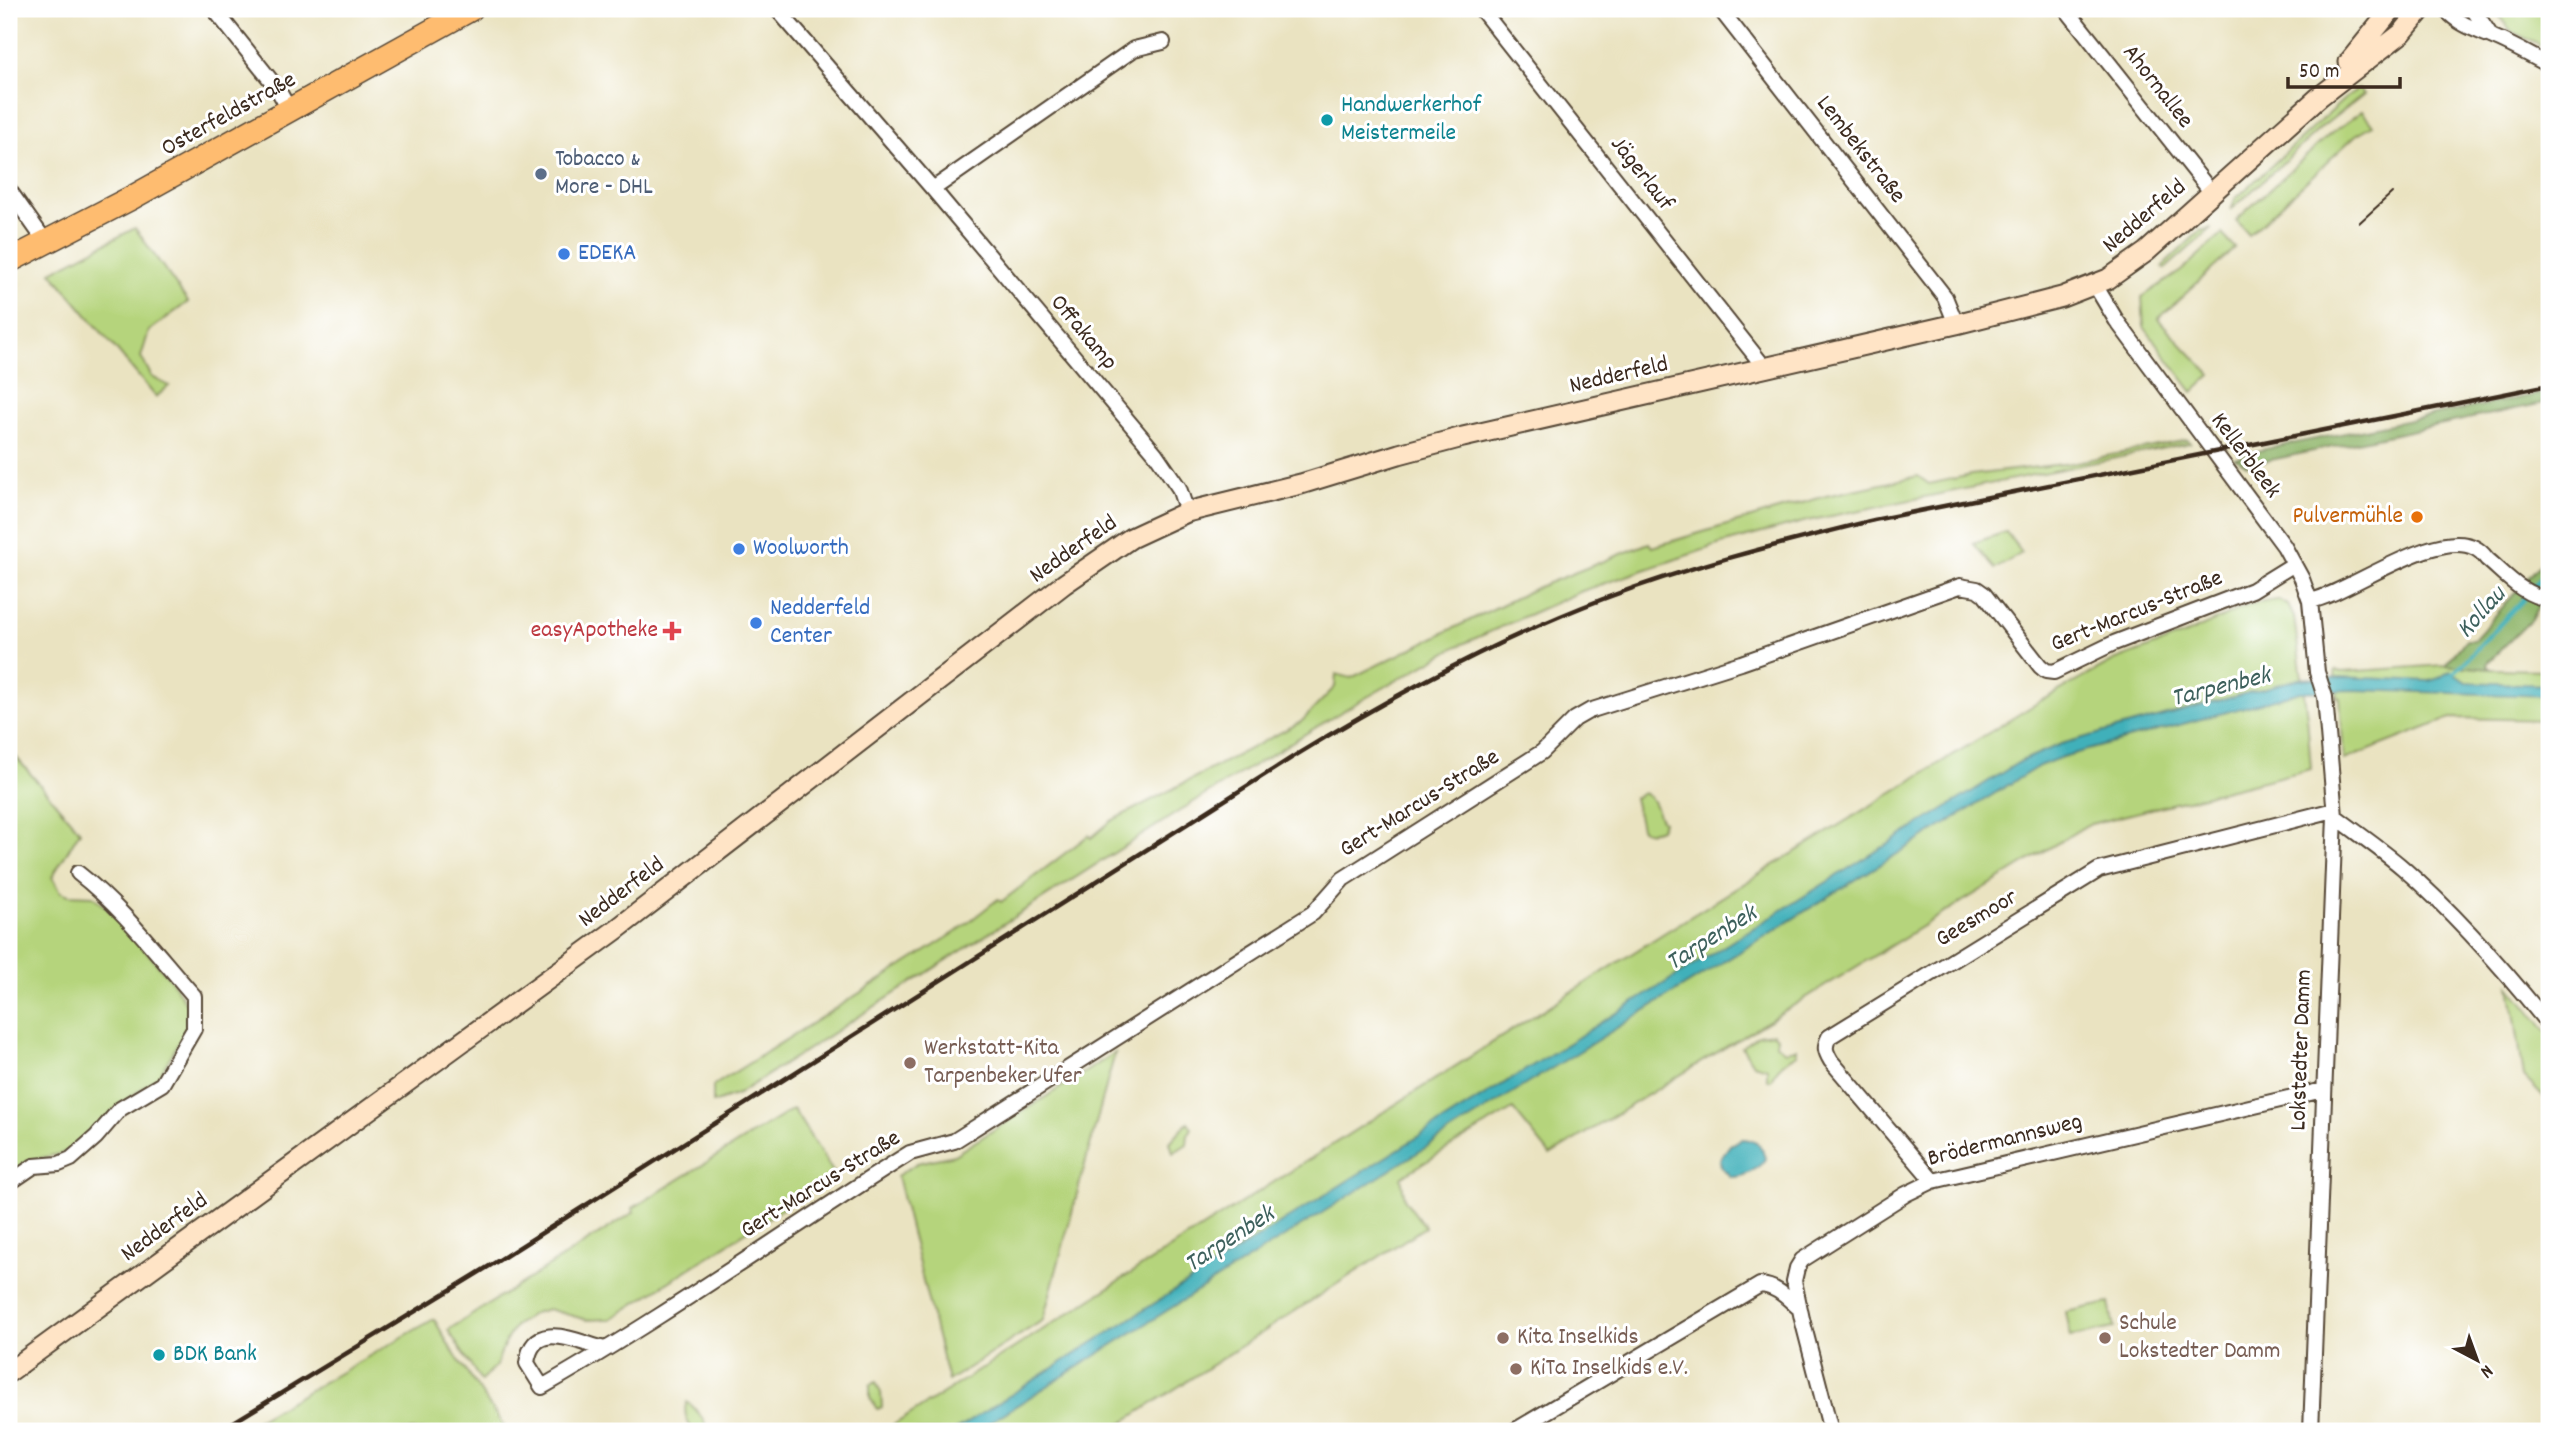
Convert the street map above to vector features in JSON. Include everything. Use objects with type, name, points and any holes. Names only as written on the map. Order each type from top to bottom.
[{"type":"main road","name":"Osterfeldstraße","points":[[9,261],[290,111],[444,15],[471,9]]},
{"type":"main road","name":"Nedderfeld","points":[[2319,97],[2392,9]]},
{"type":"main road","name":"Nedderfeld","points":[[9,1372],[617,929],[1098,559],[1131,538],[1187,512],[1301,484],[1463,437],[1956,324],[2062,297],[2095,285],[2138,259],[2319,97],[2402,33],[2422,9]]},
{"type":"main road","points":[[2402,33],[2435,9]]},
{"type":"street","points":[[215,9],[277,88],[290,111]]},
{"type":"street","name":"Offakamp","points":[[777,9],[1156,453],[1179,488],[1187,512]]},
{"type":"street","name":"Jägerlauf","points":[[1482,9],[1765,368]]},
{"type":"street","name":"Lembekstraße","points":[[1720,9],[1945,297],[1956,324]]},
{"type":"street","name":"Ahornallee","points":[[2066,9],[2212,193]]},
{"type":"street","points":[[2445,9],[2460,23],[2549,65]]},
{"type":"street","points":[[2473,9],[2491,36]]},
{"type":"street","points":[[933,189],[1134,49],[1163,42]]},
{"type":"street","points":[[9,190],[46,241]]},
{"type":"street","name":"Kellerbleek","points":[[2095,285],[2116,320],[2272,529],[2294,564],[2310,601],[2317,672]]},
{"type":"street","points":[[2310,601],[2322,599],[2389,565],[2430,548],[2456,543],[2475,547],[2519,587],[2543,598]]},
{"type":"street","name":"Gert-Marcus-Straße","points":[[605,1349],[550,1335],[532,1344],[527,1363],[542,1387],[605,1349],[902,1159],[916,1151],[954,1141],[1313,913],[1343,879],[1542,752],[1575,719],[1588,711],[1741,663],[1960,586],[1977,589],[1984,594],[2040,666],[2054,673],[2114,643],[2252,590],[2294,564]]},
{"type":"street","name":"Lokstedter Damm","points":[[2311,1431],[2334,813],[2325,697],[2317,672]]},
{"type":"street","points":[[2334,813],[2426,889],[2503,968],[2549,1025]]},
{"type":"street","name":"Geesmoor","points":[[1933,1181],[1831,1061],[1825,1052],[1829,1037],[2099,870],[2334,813]]},
{"type":"street","points":[[9,1183],[34,1166],[59,1164],[71,1159],[96,1137],[120,1109],[162,1084],[194,1029],[194,996],[150,943],[97,888],[78,873]]},
{"type":"street","name":"Brödermannsweg","points":[[1831,1431],[1794,1281],[1802,1260],[1906,1194],[1933,1181],[2323,1090]]},
{"type":"street","points":[[1514,1431],[1760,1285],[1770,1286],[1799,1308]]},
{"type":"green space","points":[[2493,9],[2549,9],[2549,50],[2511,31]]},
{"type":"green space","points":[[2358,89],[2364,94],[2323,126],[2231,210],[2235,199]]},
{"type":"green space","points":[[2362,111],[2373,125],[2356,135],[2249,235],[2236,220],[2329,135]]},
{"type":"green space","points":[[135,228],[188,302],[149,331],[141,357],[152,377],[169,386],[156,397],[51,272]]},
{"type":"green space","points":[[2212,228],[2165,269],[2163,266],[2200,231]]},
{"type":"green space","points":[[2222,234],[2235,248],[2158,319],[2211,375],[2193,392],[2144,327],[2142,297],[2181,271]]},
{"type":"green space","points":[[2549,392],[2549,402],[2247,465],[2235,458],[2261,450]]},
{"type":"green space","points":[[2187,440],[2190,443],[1807,521],[1721,544],[1582,591],[1458,646],[1346,709],[1192,803],[738,1094],[713,1103],[713,1086],[956,932],[998,899],[1001,902],[1089,835],[1091,838],[1111,821],[1301,722],[1335,687],[1336,674],[1351,678],[1536,588],[1649,543],[1652,547],[1826,496],[1918,476],[1929,484],[1971,475],[2071,463]]},
{"type":"green space","points":[[2006,532],[2022,553],[1995,569],[1973,543]]},
{"type":"green space","points":[[2549,554],[2549,592],[2531,620],[2488,662],[2487,666],[2491,669],[2445,665],[2466,640],[2474,640]]},
{"type":"green space","points":[[2278,600],[2288,605],[2294,617],[2311,769],[2087,825],[1550,1155],[1513,1109],[1401,1177],[1405,1200],[1425,1227],[1113,1429],[1114,1431],[884,1431],[1664,933],[2042,700],[2114,661],[2186,634],[2251,604]]},
{"type":"green space","points":[[2445,665],[2549,670],[2549,720],[2451,718],[2344,760],[2340,698],[2337,697],[2335,670],[2342,672]]},
{"type":"green space","points":[[9,749],[80,831],[52,877],[61,892],[93,896],[114,914],[172,981],[187,1005],[186,1030],[159,1076],[119,1105],[71,1151],[28,1161],[9,1177]]},
{"type":"green space","points":[[1643,793],[1651,798],[1663,822],[1660,829],[1650,832],[1641,828],[1634,798]]},
{"type":"green space","points":[[2510,986],[2549,1035],[2549,1103],[2524,1077]]},
{"type":"green space","points":[[1773,1033],[1777,1037],[1776,1044],[1785,1051],[1796,1049],[1797,1054],[1775,1072],[1771,1080],[1767,1080],[1767,1068],[1753,1064],[1742,1047],[1758,1035]]},
{"type":"green space","points":[[1115,1053],[1043,1320],[948,1381],[897,1176],[917,1163],[954,1155]]},
{"type":"green space","points":[[793,1109],[835,1175],[611,1319],[587,1320],[548,1309],[534,1313],[515,1326],[505,1342],[496,1366],[481,1381],[448,1330],[634,1212],[633,1208]]},
{"type":"green space","points":[[1188,1122],[1192,1128],[1187,1144],[1173,1153],[1170,1142]]},
{"type":"green space","points":[[2109,1303],[2114,1328],[2071,1337],[2066,1312]]},
{"type":"green space","points":[[434,1319],[451,1349],[507,1431],[238,1431]]},
{"type":"green space","points":[[876,1382],[881,1393],[882,1407],[878,1409],[870,1398],[870,1385]]},
{"type":"green space","points":[[687,1402],[700,1415],[707,1431],[693,1431],[685,1413]]},
{"type":"water","points":[[2450,671],[2466,682],[2549,685],[2549,696],[2353,690],[2300,692],[2062,757],[2039,766],[1525,1085],[976,1431],[954,1431],[1312,1203],[2021,761],[2061,744],[2298,679],[2341,677],[2430,681]]},
{"type":"water","points":[[1741,1139],[1757,1144],[1765,1159],[1751,1172],[1731,1177],[1721,1167],[1720,1159],[1730,1145]]},
{"type":"waterway","name":"Kollau","points":[[2451,676],[2521,602],[2549,567]]},
{"type":"tram line","points":[[2359,223],[2392,193]]},
{"type":"railway","points":[[219,1431],[496,1262],[1296,755],[1408,690],[1523,632],[1603,599],[1704,565],[1874,520],[2549,385]]},
{"type":"place","name":"Handwerkerhof Meistermeile","points":[[1327,120]]},
{"type":"place","name":"Tobacco & More - DHL","points":[[541,174]]},
{"type":"place","name":"EDEKA","points":[[564,254]]},
{"type":"place","name":"Pulvermühle","points":[[2417,517]]},
{"type":"place","name":"Woolworth","points":[[739,549]]},
{"type":"place","name":"Nedderfeld Center","points":[[756,623]]},
{"type":"place","name":"easyApotheke","points":[[672,631]]},
{"type":"place","name":"Werkstatt-Kita Tarpenbeker Ufer","points":[[910,1063]]},
{"type":"place","name":"Kita Inselkids","points":[[1503,1338]]},
{"type":"place","name":"Schule Lokstedter Damm","points":[[2105,1338]]},
{"type":"place","name":"BDK Bank","points":[[159,1355]]},
{"type":"place","name":"KiTa Inselkids e.V.","points":[[1516,1369]]},
{"type":"water label","name":"Tarpenbek","points":[[2221,688]]},
{"type":"water label","name":"Tarpenbek","points":[[1712,939]]},
{"type":"water label","name":"Tarpenbek","points":[[1230,1240]]}]
